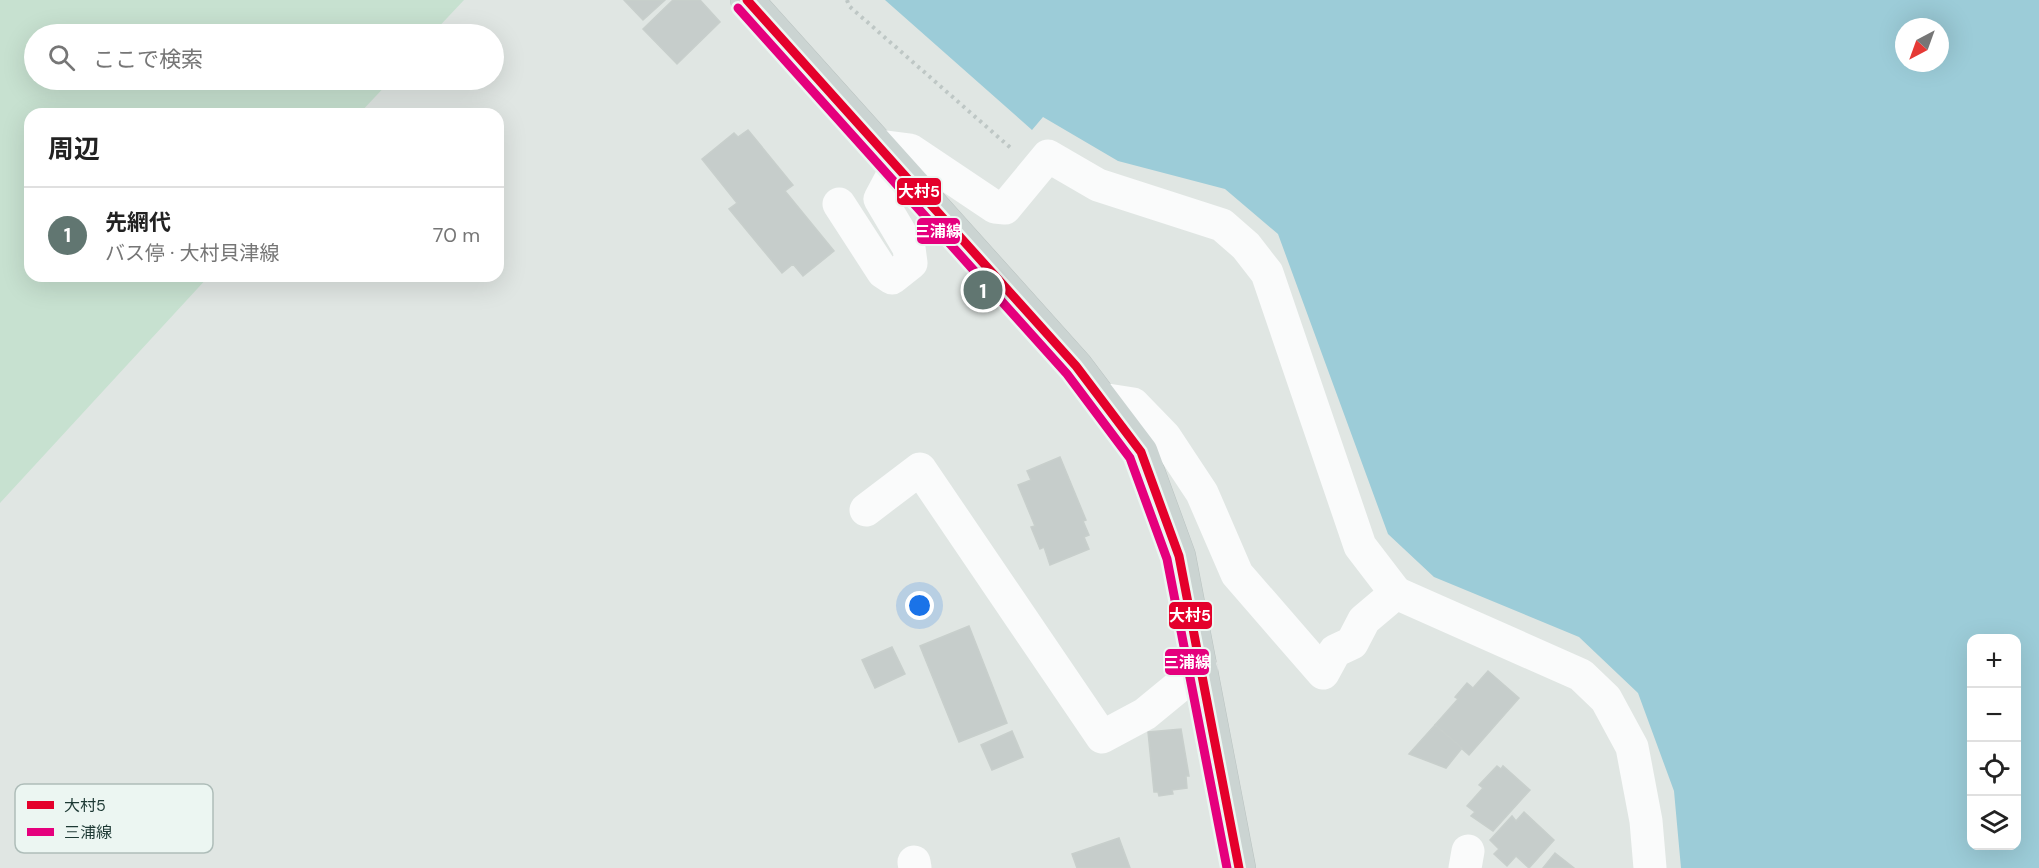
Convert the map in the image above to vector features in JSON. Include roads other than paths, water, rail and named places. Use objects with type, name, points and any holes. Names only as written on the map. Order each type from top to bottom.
[{"type":"main road","points":[[747,0],[1076,366],[1141,452],[1179,556],[1239,868]]},
{"type":"street","points":[[839,204],[883,272],[892,278],[911,263],[909,248],[880,199],[888,157],[910,150],[995,207],[1005,208],[1048,156],[1098,185],[1222,225],[1246,246],[1267,273],[1360,546],[1396,593],[1581,675],[1606,699],[1632,747],[1646,821],[1650,868]]},
{"type":"street","points":[[1101,399],[1133,404],[1165,437],[1202,493],[1237,574],[1323,673],[1335,651],[1353,643],[1364,620],[1396,593]]},
{"type":"street","points":[[866,510],[921,469],[1102,737],[1145,714],[1201,668]]},
{"type":"water","points":[[885,0],[2039,0],[2039,868],[1681,868],[1674,791],[1638,693],[1579,637],[1434,577],[1388,534],[1278,234],[1225,189],[1118,161],[1043,117],[1032,130]]},
{"type":"place","name":"先網代","points":[[983,290]]}]
